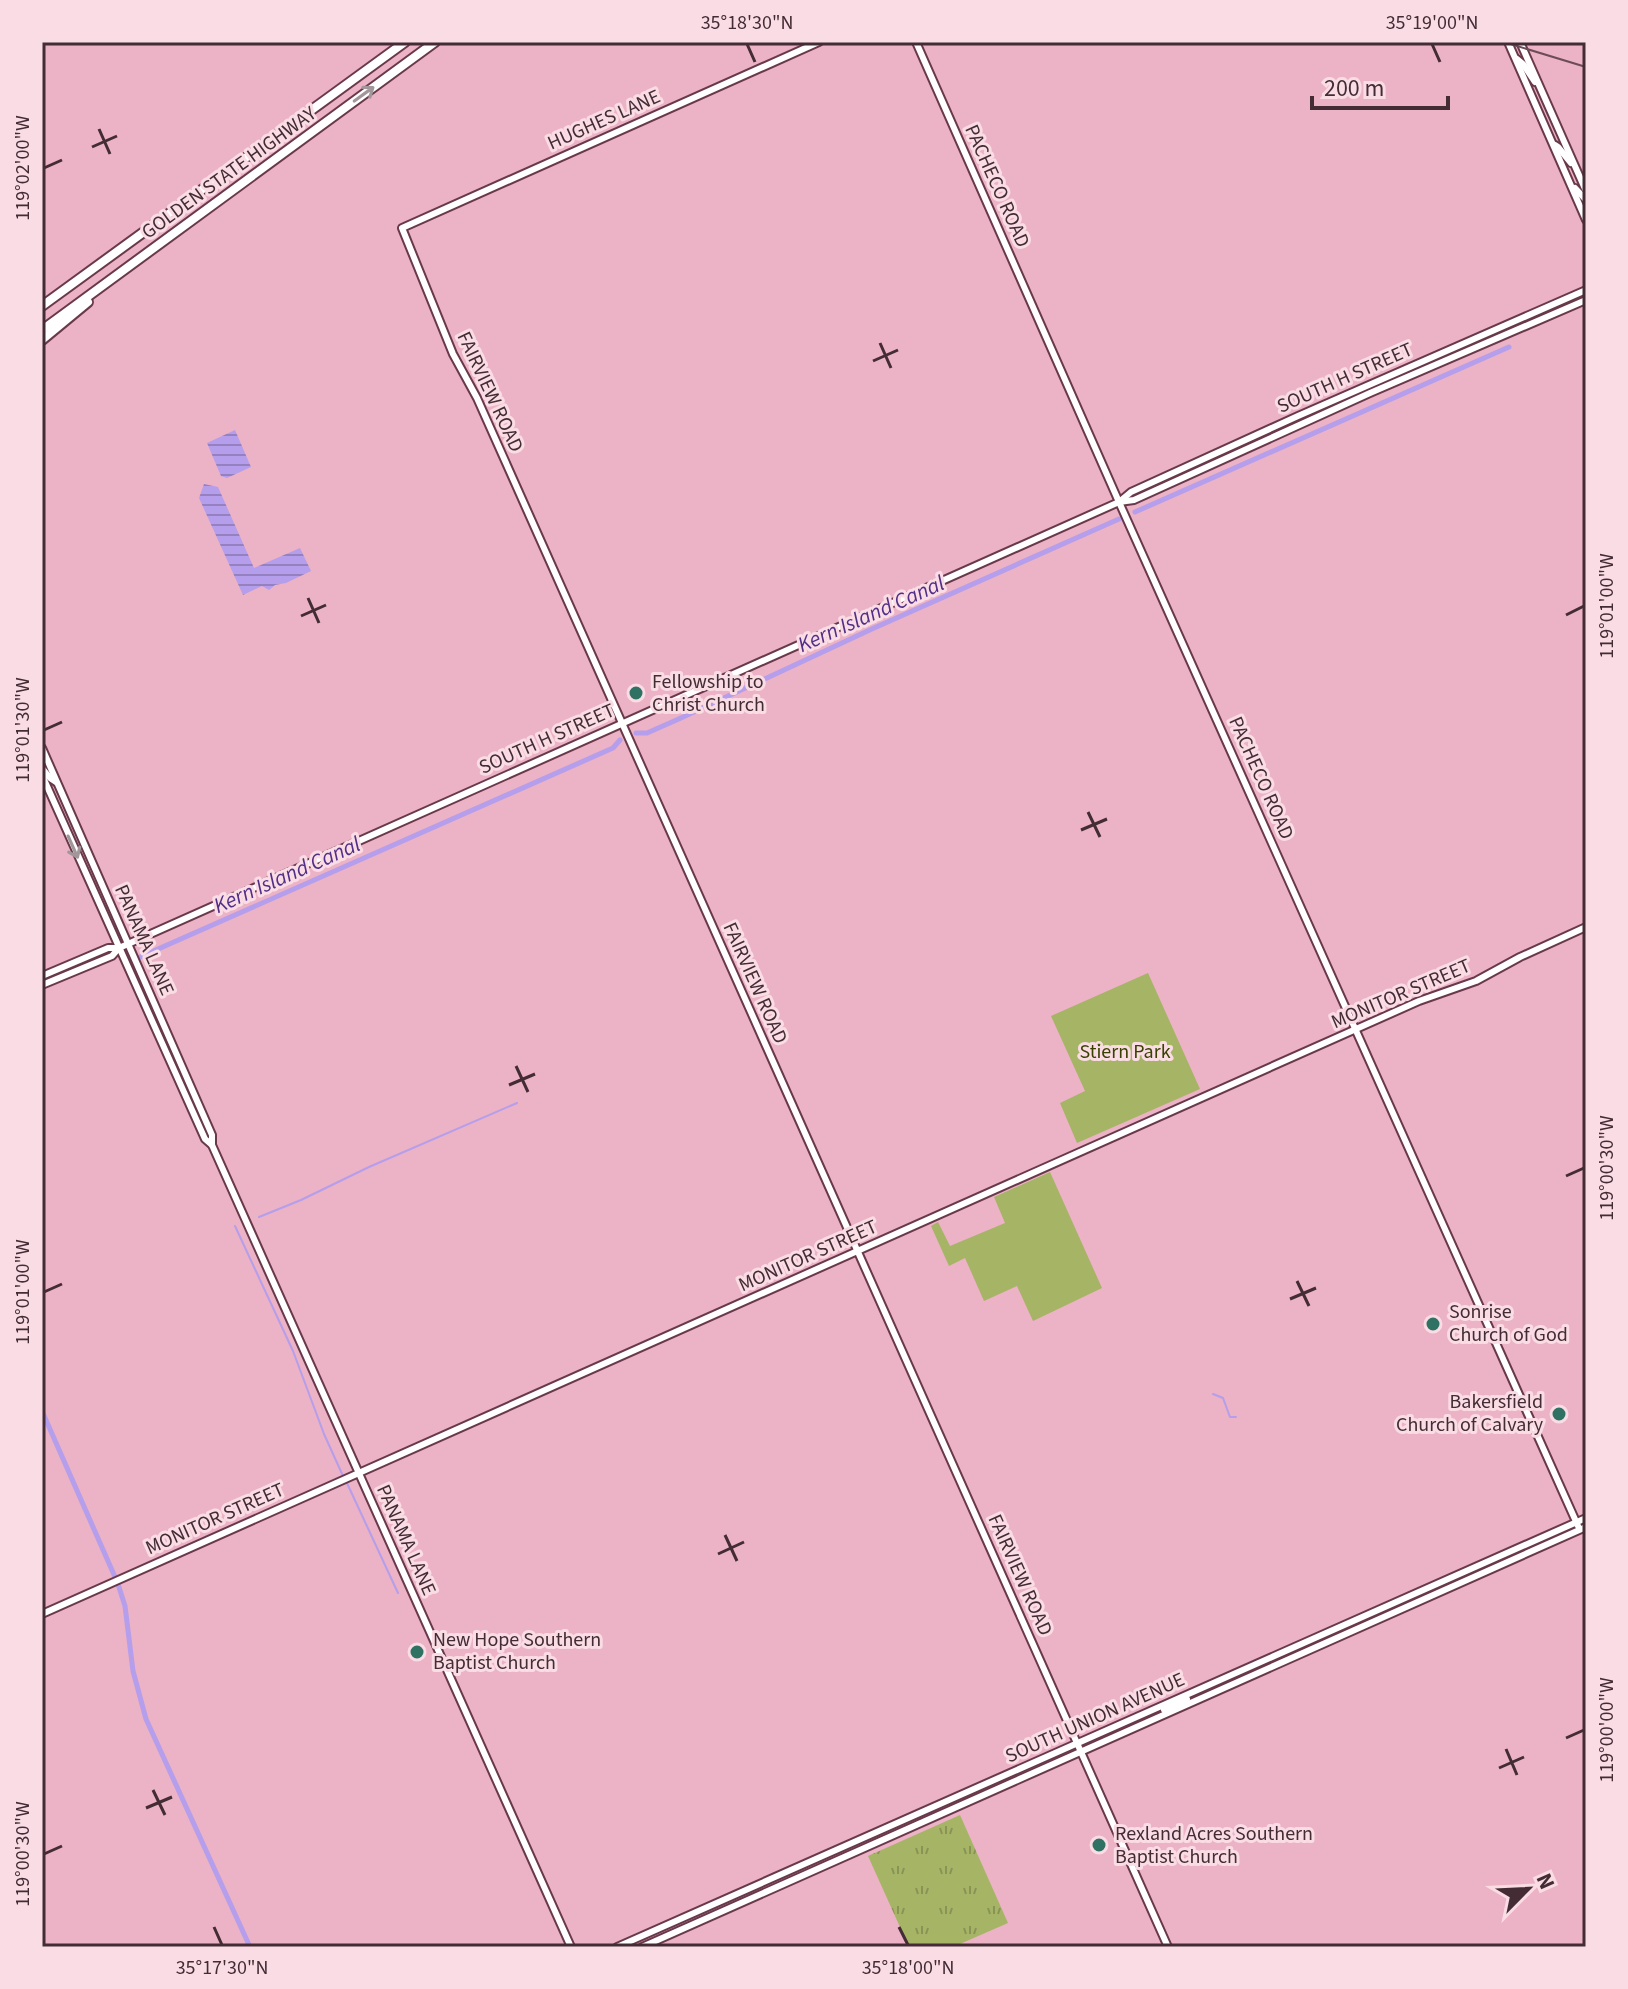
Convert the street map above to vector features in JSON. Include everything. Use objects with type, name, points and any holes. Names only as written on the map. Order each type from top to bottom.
[{"type":"highway","name":"GOLDEN STATE HIGHWAY","points":[[42,303],[405,42]]},
{"type":"highway","name":"GOLDEN STATE HIGHWAY","points":[[42,330],[435,42]]},
{"type":"highway","points":[[42,340],[89,301],[98,289]]},
{"type":"street","name":"HUGHES LANE","points":[[402,228],[819,42]]},
{"type":"street","name":"PACHECO ROAD","points":[[916,42],[1119,502],[1580,1525]]},
{"type":"street","points":[[1508,42],[1586,220]]},
{"type":"street","points":[[1520,42],[1586,191]]},
{"type":"street","points":[[1515,59],[1523,64],[1545,98]]},
{"type":"street","points":[[1535,103],[1554,134],[1564,142]]},
{"type":"street","points":[[1554,145],[1578,173]]},
{"type":"street","points":[[1568,178],[1586,200]]},
{"type":"street","name":"FAIRVIEW ROAD","points":[[402,228],[453,354],[482,409],[1168,1947]]},
{"type":"street","name":"SOUTH H STREET","points":[[45,979],[74,962],[108,948],[128,944],[1119,502],[1131,492],[1298,416],[1586,290]]},
{"type":"street","name":"SOUTH H STREET","points":[[1119,502],[1134,500],[1586,300]]},
{"type":"street","points":[[1501,337],[1528,320],[1530,315]]},
{"type":"street","points":[[1264,441],[1294,424],[1298,416]]},
{"type":"street","points":[[1178,480],[1207,462],[1209,456]]},
{"type":"street","name":"PANAMA LANE","points":[[42,748],[212,1135],[212,1145],[571,1947]]},
{"type":"street","points":[[42,768],[56,782]]},
{"type":"street","name":"PANAMA LANE","points":[[42,775],[205,1139],[212,1145]]},
{"type":"street","points":[[53,801],[71,815]]},
{"type":"street","name":"MONITOR STREET","points":[[42,1614],[1419,1001],[1476,981],[1586,927]]},
{"type":"street","name":"SOUTH H STREET","points":[[45,979],[112,956],[119,948]]},
{"type":"street","name":"SOUTH UNION AVENUE","points":[[642,1947],[1409,1606],[1580,1525],[1586,1518]]},
{"type":"street","name":"SOUTH UNION AVENUE","points":[[621,1946],[1504,1554],[1580,1525]]},
{"type":"street","points":[[1457,1584],[1458,1580],[1494,1563],[1504,1554]]},
{"type":"street","points":[[1409,1606],[1456,1576]]},
{"type":"street","points":[[1268,1668],[1274,1661],[1314,1639]]},
{"type":"street","points":[[1148,1722],[1197,1691]]},
{"type":"street","points":[[849,1854],[851,1849],[878,1837],[881,1831]]},
{"type":"street","points":[[797,1878],[799,1872],[831,1858],[836,1852]]},
{"type":"green space","name":"Stiern Park","points":[[1148,973],[1200,1089],[1077,1143],[1060,1103],[1085,1091],[1051,1016]]},
{"type":"green space","points":[[1050,1172],[1102,1288],[1033,1321],[1017,1286],[984,1301],[965,1258],[949,1266],[931,1226],[938,1222],[950,1246],[1005,1223],[994,1197]]},
{"type":"green space","points":[[960,1815],[1008,1923],[953,1947],[909,1947],[868,1856]]},
{"type":"shaded area","points":[[235,430],[251,467],[227,478],[221,476],[207,443]]},
{"type":"shaded area","points":[[204,484],[218,487],[254,568],[300,548],[311,571],[269,590],[262,586],[243,595],[199,498]]},
{"type":"waterway","name":"Kern Island Canal","points":[[1135,512],[1509,347]]},
{"type":"waterway","name":"Kern Island Canal","points":[[636,733],[647,733],[681,718],[1119,519]]},
{"type":"waterway","name":"Kern Island Canal","points":[[140,957],[613,748],[620,740]]},
{"type":"waterway","points":[[259,1217],[517,1103]]},
{"type":"waterway","points":[[235,1226],[293,1351],[343,1476]]},
{"type":"waterway","points":[[1213,1394],[1223,1398],[1230,1417],[1236,1417]]},
{"type":"waterway","points":[[42,1411],[115,1577]]},
{"type":"waterway","points":[[346,1481],[398,1593]]},
{"type":"waterway","points":[[118,1584],[125,1606],[133,1671],[146,1719],[250,1947]]},
{"type":"railway","points":[[1504,42],[1586,67]]},
{"type":"place","name":"Fellowship to Christ Church","points":[[636,693]]},
{"type":"place","name":"Sonrise Church of God","points":[[1433,1324]]},
{"type":"place","name":"Bakersfield Church of Calvary","points":[[1559,1414]]},
{"type":"place","name":"New Hope Southern Baptist Church","points":[[417,1652]]},
{"type":"place","name":"Rexland Acres Southern Baptist Church","points":[[1099,1845]]}]
